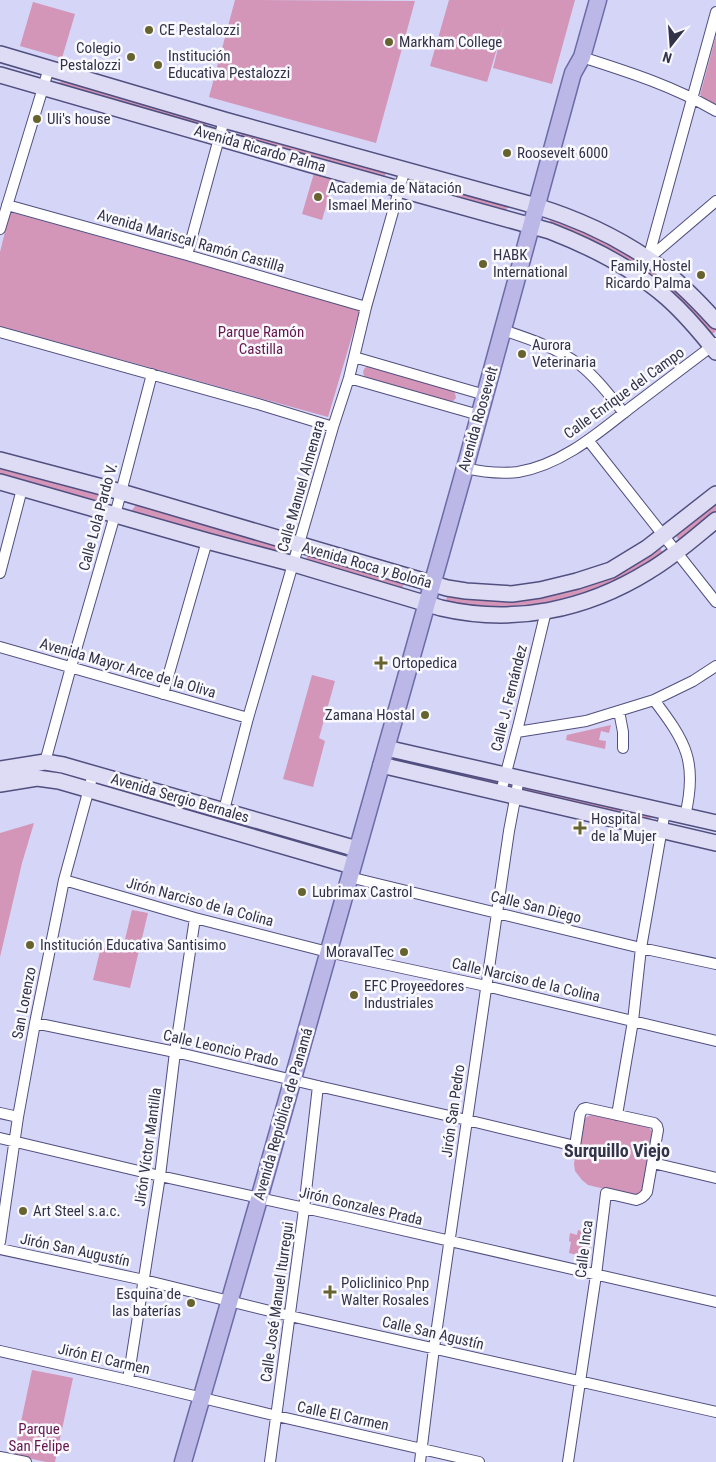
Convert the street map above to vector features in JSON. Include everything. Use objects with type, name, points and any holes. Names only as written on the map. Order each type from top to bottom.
[{"type":"main road","points":[[573,73],[573,57],[590,0]]},
{"type":"main road","points":[[573,73],[582,57],[598,0]]},
{"type":"main road","name":"Avenida Ricardo Palma","points":[[0,54],[224,120],[566,215],[601,231],[648,259],[680,286],[716,321]]},
{"type":"main road","name":"Avenida Roosevelt","points":[[381,765],[465,468],[573,73]]},
{"type":"main road","name":"Avenida Ricardo Palma","points":[[0,75],[550,230],[638,276],[666,297],[714,347]]},
{"type":"main road","name":"Avenida Roca y Boloña","points":[[0,460],[121,492],[432,584],[466,591],[497,594],[540,590],[577,581],[610,570],[647,548],[716,494]]},
{"type":"main road","name":"Avenida Roca y Boloña","points":[[0,482],[294,564],[426,604],[486,615],[512,615],[546,611],[574,606],[597,598],[623,586],[676,553],[716,520]]},
{"type":"main road","points":[[386,748],[716,823]]},
{"type":"main road","name":"Avenida Sergio Bernales","points":[[0,769],[46,762],[224,810],[357,849]]},
{"type":"main road","points":[[381,765],[716,843]]},
{"type":"main road","name":"Avenida República de Panamá","points":[[182,1462],[259,1198],[381,765]]},
{"type":"main road","name":"Avenida Sergio Bernales","points":[[0,784],[37,778],[59,781],[351,871]]},
{"type":"street","points":[[638,276],[648,259],[716,12]]},
{"type":"street","points":[[582,57],[645,77],[693,97],[716,111]]},
{"type":"street","points":[[0,228],[44,87],[48,68]]},
{"type":"street","points":[[187,255],[224,120]]},
{"type":"street","name":"Calle Manuel Almenara","points":[[224,810],[248,718],[349,378],[366,308],[405,169]]},
{"type":"street","points":[[648,259],[716,201]]},
{"type":"street","name":"Avenida Mariscal Ramón Castilla","points":[[7,205],[187,255],[366,308]]},
{"type":"street","points":[[503,330],[544,345],[580,365],[598,382],[624,413]]},
{"type":"street","points":[[0,332],[258,404],[333,427]]},
{"type":"street","name":"Calle Enrique del Campo","points":[[465,468],[482,472],[518,472],[560,457],[588,440],[714,347]]},
{"type":"street","points":[[354,358],[485,395]]},
{"type":"street","name":"Calle Lola Pardo V.","points":[[46,762],[152,374]]},
{"type":"street","points":[[349,378],[479,415]]},
{"type":"street","points":[[588,440],[716,602]]},
{"type":"street","points":[[0,573],[22,489]]},
{"type":"street","points":[[163,694],[207,541]]},
{"type":"street","name":"Calle J. Fernández","points":[[501,792],[512,776],[518,727],[546,611]]},
{"type":"street","name":"Avenida Mayor Arce de la Oliva","points":[[0,647],[248,718]]},
{"type":"street","points":[[518,727],[531,730],[586,721],[654,700],[693,681],[716,666]]},
{"type":"street","points":[[654,700],[673,725],[687,755],[691,778],[685,816]]},
{"type":"street","points":[[619,710],[623,732],[623,748]]},
{"type":"street","name":"San Lorenzo","points":[[0,1242],[18,1117],[35,1023],[64,880],[93,774]]},
{"type":"street","name":"Jirón San Pedro","points":[[420,1462],[434,1348],[486,986],[516,796],[512,776]]},
{"type":"street","points":[[617,1115],[633,1020],[641,948],[664,811]]},
{"type":"street","name":"Calle San Diego","points":[[351,871],[497,913],[716,964]]},
{"type":"street","name":"Jirón Narciso de la Colina","points":[[64,880],[195,918],[328,952]]},
{"type":"street","name":"Jirón Víctor Mantilla","points":[[128,1380],[160,1176],[195,918]]},
{"type":"street","name":"Calle Narciso de la Colina","points":[[328,952],[486,986],[716,1041]]},
{"type":"street","name":"Calle Leoncio Prado","points":[[35,1023],[176,1052],[575,1146]]},
{"type":"street","name":"Calle José Manuel Iturregui","points":[[270,1462],[304,1209],[318,1086]]},
{"type":"street","name":"Calle Inca","points":[[568,1462],[596,1275],[606,1193],[636,1200],[643,1197],[647,1192],[658,1130],[657,1126],[651,1122],[586,1108],[580,1114],[575,1146]]},
{"type":"street","points":[[0,1113],[18,1117]]},
{"type":"street","name":"Jirón Gonzales Prada","points":[[0,1138],[716,1302]]},
{"type":"street","points":[[652,1163],[716,1178]]},
{"type":"street","name":"Jirón San Augustín","points":[[0,1249],[144,1280]]},
{"type":"street","name":"Calle San Agustín","points":[[144,1280],[229,1302],[716,1412]]},
{"type":"street","name":"Jirón El Carmen","points":[[0,1351],[201,1398]]},
{"type":"street","name":"Calle El Carmen","points":[[201,1398],[479,1462]]},
{"type":"street","points":[[0,1457],[26,1462]]},
{"type":"green space","points":[[235,0],[415,1],[376,143],[209,97]]},
{"type":"green space","points":[[449,0],[575,0],[552,84],[493,68],[504,25],[487,82],[430,66]]},
{"type":"green space","points":[[33,2],[75,14],[62,58],[20,46]]},
{"type":"green space","points":[[716,36],[716,107],[700,95]]},
{"type":"green space","points":[[66,80],[209,123],[200,128],[56,84]]},
{"type":"green space","points":[[243,131],[386,171],[385,177],[383,179],[244,140],[241,135]]},
{"type":"green space","name":"Academia de Natación Ismael Merino","points":[[314,173],[334,179],[322,220],[302,214]]},
{"type":"green space","points":[[413,177],[508,206],[505,212],[410,185]]},
{"type":"green space","name":"Parque Ramón Castilla","points":[[10,212],[360,309],[328,417],[0,326],[0,252]]},
{"type":"green space","points":[[552,217],[562,217],[639,260],[638,267],[636,268],[550,226]]},
{"type":"green space","points":[[651,271],[654,271],[686,299],[709,321],[716,331],[710,336],[647,276]]},
{"type":"green space","points":[[368,366],[452,390],[456,398],[449,402],[366,378],[363,372]]},
{"type":"green space","points":[[0,465],[103,496],[105,503],[100,508],[0,478]]},
{"type":"green space","points":[[716,498],[716,516],[682,544],[673,532]]},
{"type":"green space","points":[[136,505],[287,544],[288,551],[286,556],[133,515],[132,510]]},
{"type":"green space","points":[[657,545],[666,556],[591,597],[515,612],[445,605],[448,592],[529,597]]},
{"type":"green space","points":[[308,553],[405,582],[401,590],[306,560]]},
{"type":"green space","points":[[312,675],[335,681],[319,738],[325,741],[313,787],[283,779]]},
{"type":"green space","points":[[611,725],[609,733],[601,731],[599,740],[606,741],[605,749],[566,740],[567,735]]},
{"type":"green space","points":[[396,758],[497,780],[495,786],[394,764]]},
{"type":"green space","points":[[522,786],[655,816],[647,819],[523,793]]},
{"type":"green space","points":[[233,818],[333,846],[331,855],[230,827]]},
{"type":"green space","points":[[34,823],[22,863],[0,957],[0,833]]},
{"type":"green space","points":[[132,910],[148,913],[130,988],[93,980],[101,947],[122,952]]},
{"type":"green space","points":[[591,1115],[645,1126],[652,1131],[643,1188],[638,1194],[630,1195],[588,1185],[575,1171],[574,1164],[580,1124],[583,1119]]},
{"type":"green space","points":[[578,1230],[593,1233],[588,1259],[584,1262],[579,1261],[577,1255],[569,1253],[570,1233],[577,1235]]},
{"type":"green space","name":"Parque San Felipe","points":[[32,1370],[73,1378],[55,1462],[46,1462],[14,1455]]},
{"type":"place","name":"CE Pestalozzi","points":[[149,30]]},
{"type":"place","name":"Markham College","points":[[389,42]]},
{"type":"place","name":"Colegio Pestalozzi","points":[[131,57]]},
{"type":"place","name":"Institución Educativa Pestalozzi","points":[[158,65]]},
{"type":"place","name":"Uli's house","points":[[37,119]]},
{"type":"place","name":"Roosevelt 6000","points":[[507,153]]},
{"type":"place","name":"Academia de Natación Ismael Merino","points":[[318,197]]},
{"type":"place","name":"HABK International","points":[[483,264]]},
{"type":"place","name":"Family Hostel Ricardo Palma","points":[[701,275]]},
{"type":"place","name":"Aurora Veterinaria","points":[[522,354]]},
{"type":"place","name":"Ortopedica","points":[[381,663]]},
{"type":"place","name":"Zamana Hostal","points":[[425,715]]},
{"type":"place","name":"Hospital de la Mujer","points":[[580,828]]},
{"type":"place","name":"Lubrimax Castrol","points":[[302,892]]},
{"type":"place","name":"Institución Educativa Santisimo","points":[[30,945]]},
{"type":"place","name":"MoravalTec","points":[[404,952]]},
{"type":"place","name":"EFC Proyeedores Industriales","points":[[354,995]]},
{"type":"place","name":"Art Steel s.a.c.","points":[[23,1211]]},
{"type":"place","name":"Policlinico Pnp Walter Rosales","points":[[330,1292]]},
{"type":"place","name":"Esquina de las baterías","points":[[191,1303]]},
{"type":"district","name":"Surquillo Viejo","points":[[617,1150]]}]
